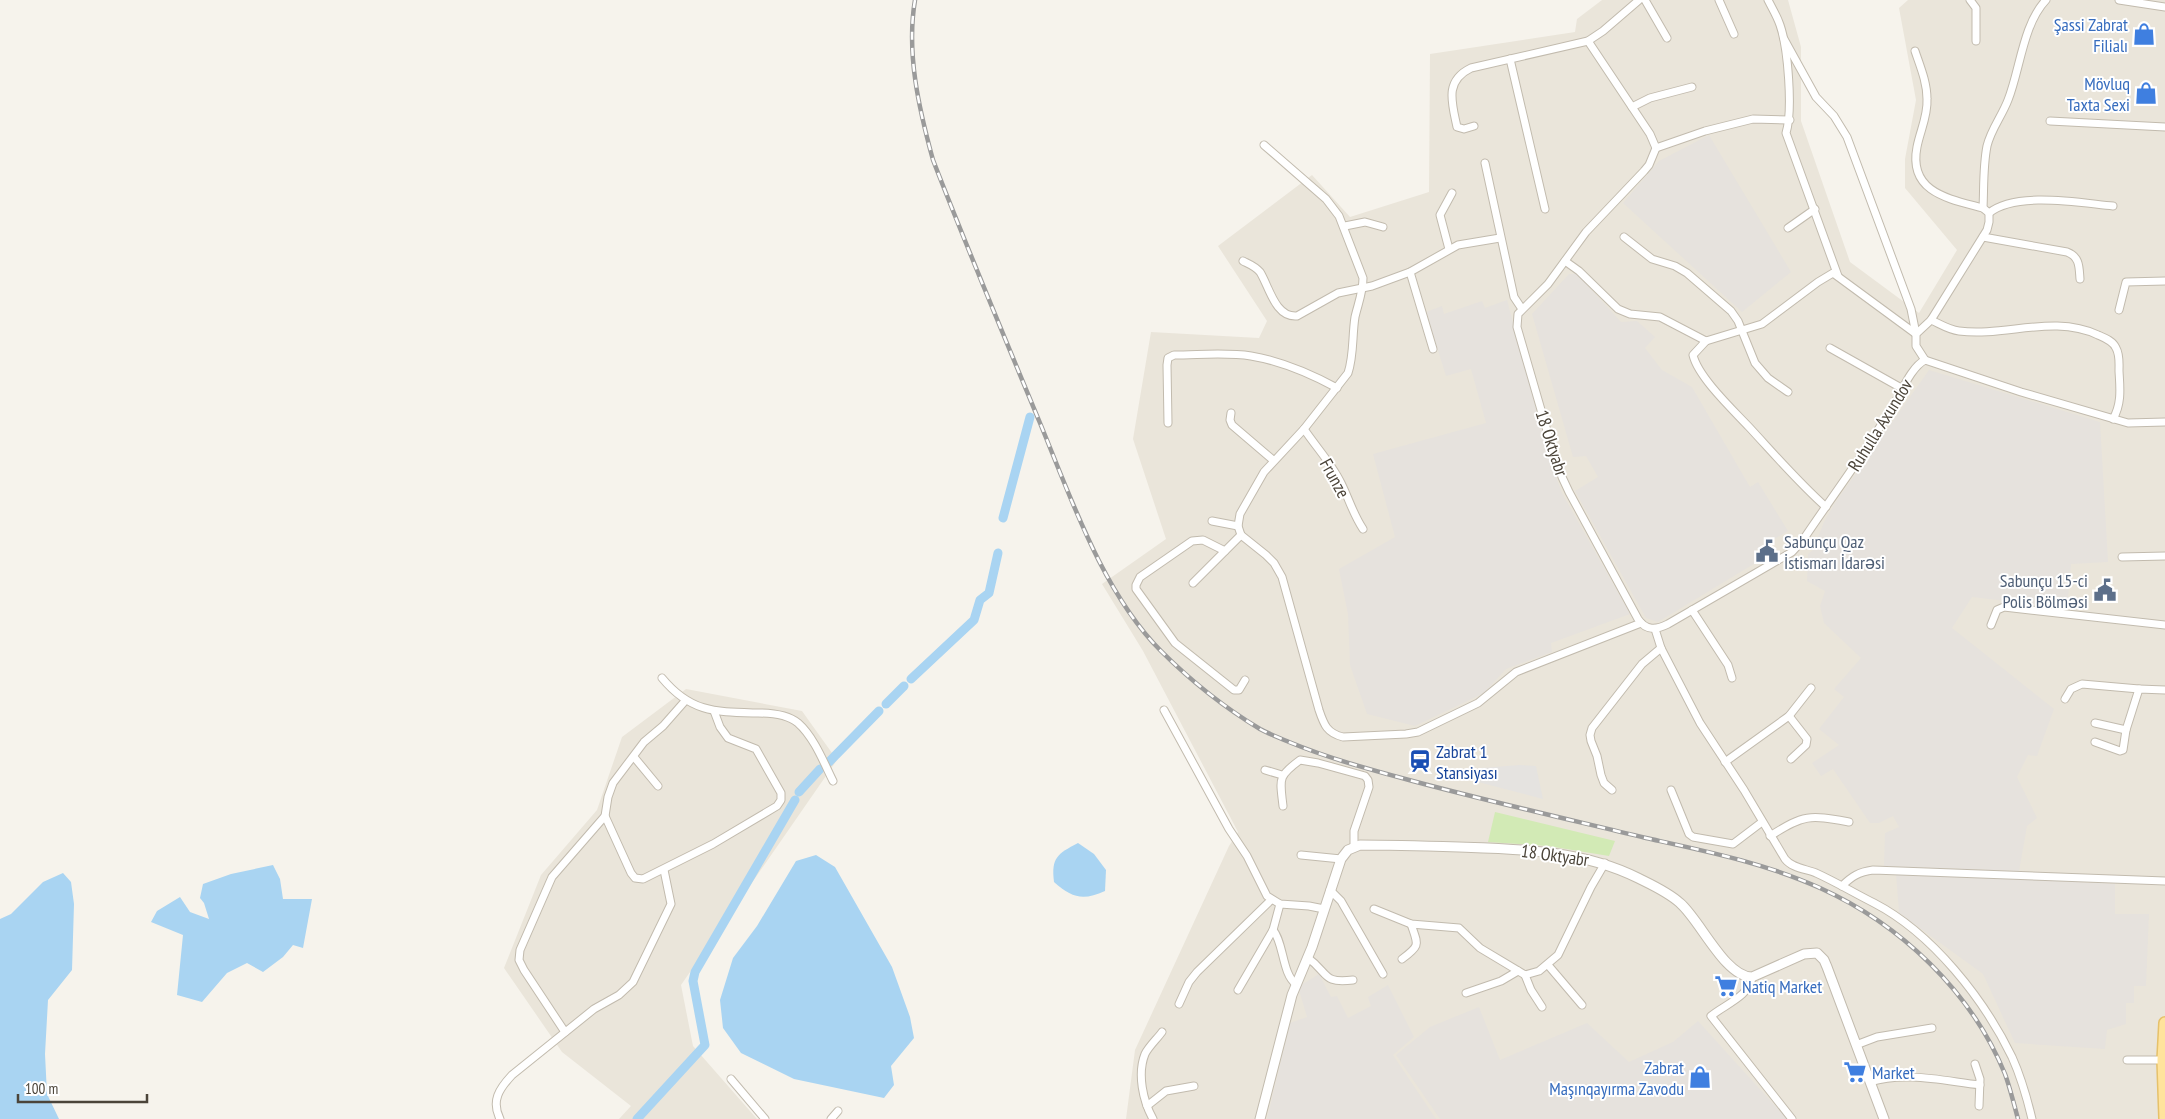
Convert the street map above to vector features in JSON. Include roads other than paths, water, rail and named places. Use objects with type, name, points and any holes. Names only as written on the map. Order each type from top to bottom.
[{"type":"main road","points":[[2165,1023],[2163,1060],[2165,1118]]},
{"type":"street","points":[[1474,126],[1464,130],[1457,127],[1451,95],[1453,84],[1459,75],[1471,68],[1588,41],[1603,31],[1639,0]]},
{"type":"street","points":[[1645,0],[1667,38]]},
{"type":"street","points":[[1719,0],[1734,34]]},
{"type":"street","points":[[1768,0],[1780,23],[1784,39],[1790,120],[1786,133],[1838,276]]},
{"type":"street","points":[[1970,0],[1976,8],[1976,41]]},
{"type":"street","points":[[1983,208],[1985,157],[1989,138],[2007,103],[2030,27],[2037,12],[2046,0]]},
{"type":"street","points":[[2119,0],[2165,8]]},
{"type":"street","points":[[1784,39],[1816,97],[1834,116],[1847,137],[1911,309],[1916,334],[1916,346],[1925,360]]},
{"type":"street","points":[[1485,163],[1514,297],[1522,309],[1548,284],[1586,232],[1649,165],[1656,148],[1650,134],[1588,41]]},
{"type":"street","points":[[1915,51],[1927,99],[1926,115],[1917,148],[1916,160],[1920,179],[1938,195],[1983,208],[1989,213],[1990,222],[1983,237],[1931,320],[1916,334]]},
{"type":"street","points":[[1510,59],[1546,209]]},
{"type":"street","points":[[1632,107],[1650,98],[1692,87]]},
{"type":"street","points":[[1656,148],[1705,131],[1753,119],[1790,120]]},
{"type":"street","points":[[2050,121],[2165,127]]},
{"type":"street","points":[[1264,145],[1326,199],[1339,216],[1345,226],[1364,278],[1355,318],[1351,364],[1348,373],[1304,429],[1273,460],[1264,472],[1240,514],[1238,526],[1241,535],[1266,555],[1279,569],[1327,730],[1334,735],[1343,737],[1418,732],[1478,703],[1516,672],[1641,623],[1655,629],[1661,648],[1696,716],[1788,863],[1842,886],[1907,923],[1969,989],[1988,1015],[2012,1056],[2023,1084],[2032,1119]]},
{"type":"street","points":[[1449,249],[1440,215],[1444,204],[1452,193]]},
{"type":"street","points":[[1989,213],[2010,203],[2043,201],[2114,206]]},
{"type":"street","points":[[1788,228],[1815,209]]},
{"type":"street","points":[[1345,226],[1365,222],[1383,228]]},
{"type":"street","points":[[1624,237],[1652,259],[1676,266],[1698,281],[1731,311],[1742,330],[1754,364],[1768,378],[1788,392]]},
{"type":"street","points":[[1983,237],[2075,255],[2078,259],[2080,279]]},
{"type":"street","points":[[1243,261],[1259,271],[1276,303],[1286,314],[1297,316],[1338,293],[1363,288],[1410,272],[1458,245],[1500,238]]},
{"type":"street","points":[[1565,261],[1579,271],[1618,309],[1630,314],[1660,317],[1706,341]]},
{"type":"street","points":[[1410,272],[1433,349]]},
{"type":"street","points":[[1826,506],[1800,484],[1714,390],[1696,363],[1693,355],[1706,341],[1762,324],[1833,273],[1916,334]]},
{"type":"street","points":[[2119,310],[2126,282],[2165,281]]},
{"type":"street","name":"18 Oktyabr","points":[[1522,309],[1518,314],[1517,327],[1562,477],[1573,501],[1641,623]]},
{"type":"street","points":[[1931,320],[1948,328],[1966,332],[2075,326],[2108,339],[2118,350],[2119,358],[2120,400],[2113,419]]},
{"type":"street","points":[[1830,348],[1903,389]]},
{"type":"street","points":[[1168,423],[1167,365],[1168,358],[1174,355],[1231,354],[1252,356],[1303,372],[1337,388]]},
{"type":"street","name":"Ruhulla Axundov","points":[[1655,629],[1668,624],[1792,552],[1803,540],[1877,434],[1918,365],[1925,360],[2021,392],[2128,423],[2165,422]]},
{"type":"street","points":[[1231,413],[1230,420],[1232,425],[1273,460]]},
{"type":"street","name":"Frunze","points":[[1304,429],[1334,470],[1352,513],[1363,529]]},
{"type":"street","points":[[1212,521],[1238,526]]},
{"type":"street","points":[[1193,583],[1241,535]]},
{"type":"street","points":[[1225,551],[1203,540],[1192,541],[1140,577],[1136,590],[1175,643],[1234,690],[1239,690],[1245,680]]},
{"type":"street","points":[[2122,557],[2165,556]]},
{"type":"street","points":[[1991,625],[1998,610],[2004,607],[2165,625]]},
{"type":"street","points":[[1692,610],[1728,665],[1732,678]]},
{"type":"street","points":[[1612,790],[1604,783],[1601,775],[1590,735],[1592,728],[1642,664],[1661,648]]},
{"type":"street","points":[[662,678],[672,691],[685,701],[714,711],[769,713],[784,716],[797,722],[816,748],[833,782]]},
{"type":"street","points":[[2065,699],[2071,689],[2082,684],[2165,690]]},
{"type":"street","points":[[1725,762],[1789,716],[1811,688]]},
{"type":"street","points":[[2095,742],[2120,751],[2123,750],[2126,730],[2139,689]]},
{"type":"street","points":[[565,1032],[524,970],[519,960],[520,950],[552,878],[605,816],[610,790],[644,742],[663,726],[685,701]]},
{"type":"street","points":[[1164,710],[1222,817],[1271,900],[1280,904],[1324,909]]},
{"type":"street","points":[[605,816],[615,841],[635,878],[643,879],[664,870],[745,826],[777,806],[781,800],[781,793],[756,748],[728,738],[720,727],[714,711]]},
{"type":"street","points":[[1789,716],[1807,739],[1806,745],[1791,759]]},
{"type":"street","points":[[2095,723],[2126,730]]},
{"type":"street","points":[[634,757],[658,786]]},
{"type":"street","points":[[1260,1119],[1296,984],[1308,958],[1341,859],[1348,850],[1354,847],[1354,831],[1369,787],[1367,778],[1306,760],[1300,760],[1282,775],[1283,806]]},
{"type":"street","points":[[1265,770],[1282,775]]},
{"type":"street","points":[[1671,790],[1693,837],[1734,844],[1762,822]]},
{"type":"street","points":[[1770,836],[1797,819],[1807,817],[1849,822]]},
{"type":"street","name":"18 Oktyabr","points":[[1354,847],[1385,845],[1554,852],[1605,863],[1654,886],[1681,903],[1730,966],[1740,974],[1752,977]]},
{"type":"street","points":[[1301,855],[1341,859]]},
{"type":"street","points":[[1466,993],[1522,973],[1540,971],[1548,965],[1558,955],[1591,887],[1605,863]]},
{"type":"street","points":[[500,1119],[496,1110],[495,1100],[502,1086],[512,1075],[594,1009],[626,990],[639,972],[670,904],[664,870]]},
{"type":"street","points":[[1842,886],[1854,874],[1873,870],[2165,881]]},
{"type":"street","points":[[1330,890],[1341,901],[1383,974]]},
{"type":"street","points":[[1179,1004],[1189,982],[1197,972],[1271,900]]},
{"type":"street","points":[[1238,990],[1273,930],[1280,904]]},
{"type":"street","points":[[1374,909],[1411,924],[1459,928],[1480,948],[1522,973],[1542,1007]]},
{"type":"street","points":[[1402,959],[1416,949],[1418,944],[1411,924]]},
{"type":"street","points":[[1273,930],[1290,977],[1296,984]]},
{"type":"street","points":[[1792,1119],[1711,1016],[1745,992],[1752,982],[1752,977],[1804,954],[1817,953],[1827,966],[1884,1119]]},
{"type":"street","points":[[1308,958],[1328,978],[1337,982],[1353,980]]},
{"type":"street","points":[[1548,965],[1582,1005]]},
{"type":"street","points":[[1856,1045],[1877,1037],[1932,1028]]},
{"type":"street","points":[[1153,1119],[1146,1106],[1143,1085],[1144,1060],[1146,1052],[1162,1032]]},
{"type":"street","points":[[2127,1060],[2163,1060]]},
{"type":"street","points":[[1975,1064],[1980,1085],[1979,1106]]},
{"type":"street","points":[[1870,1082],[1904,1077],[1980,1085]]},
{"type":"street","points":[[731,1079],[765,1119]]},
{"type":"street","points":[[1146,1106],[1166,1091],[1194,1086]]},
{"type":"street","points":[[831,1119],[838,1111]]},
{"type":"water","points":[[1078,843],[1094,854],[1106,870],[1105,891],[1084,897],[1072,895],[1054,882],[1053,874],[1057,858],[1065,850]]},
{"type":"water","points":[[816,855],[835,867],[892,967],[910,1017],[914,1038],[891,1066],[894,1085],[884,1098],[794,1079],[741,1053],[723,1028],[720,1000],[733,958],[757,926],[796,861]]},
{"type":"water","points":[[273,865],[280,879],[283,899],[312,899],[303,948],[293,945],[283,957],[263,972],[247,963],[227,973],[202,1002],[177,995],[183,935],[151,922],[157,911],[180,897],[190,912],[209,919],[204,903],[200,898],[203,884],[231,874]]},
{"type":"water","points":[[63,873],[71,882],[74,904],[72,970],[48,1000],[45,1054],[47,1094],[59,1119],[0,1119],[0,919],[11,914],[43,882]]},
{"type":"waterway","points":[[1003,518],[1030,417]]},
{"type":"waterway","points":[[911,679],[974,620],[980,600],[989,593],[998,553]]},
{"type":"waterway","points":[[886,704],[904,686]]},
{"type":"waterway","points":[[829,762],[879,711]]},
{"type":"waterway","points":[[799,792],[820,769]]},
{"type":"waterway","points":[[637,1119],[705,1045],[693,981],[695,972],[795,800]]},
{"type":"railway","points":[[915,0],[912,40],[915,81],[933,160],[1090,543],[1122,601],[1140,628],[1161,651],[1196,683],[1247,721],[1263,731],[1304,748],[1438,788],[1712,853],[1778,871],[1820,888],[1850,903],[1905,941],[1930,963],[1953,988],[1991,1044],[2005,1074],[2018,1119]]},
{"type":"place","name":"Şassi Zabrat Filialı","points":[[2144,34]]},
{"type":"place","name":"Mövluq Taxta Sexi","points":[[2146,93]]},
{"type":"place","name":"Sabunçu Qaz İstismarı İdarəsi","points":[[1767,551]]},
{"type":"place","name":"Sabunçu 15-ci Polis Bölməsi","points":[[2105,590]]},
{"type":"place","name":"Zabrat 1 Stansiyası","points":[[1420,761]]},
{"type":"place","name":"Natiq Market","points":[[1726,986]]},
{"type":"place","name":"Market","points":[[1855,1072]]},
{"type":"place","name":"Zabrat Maşınqayırma Zavodu","points":[[1700,1077]]}]
